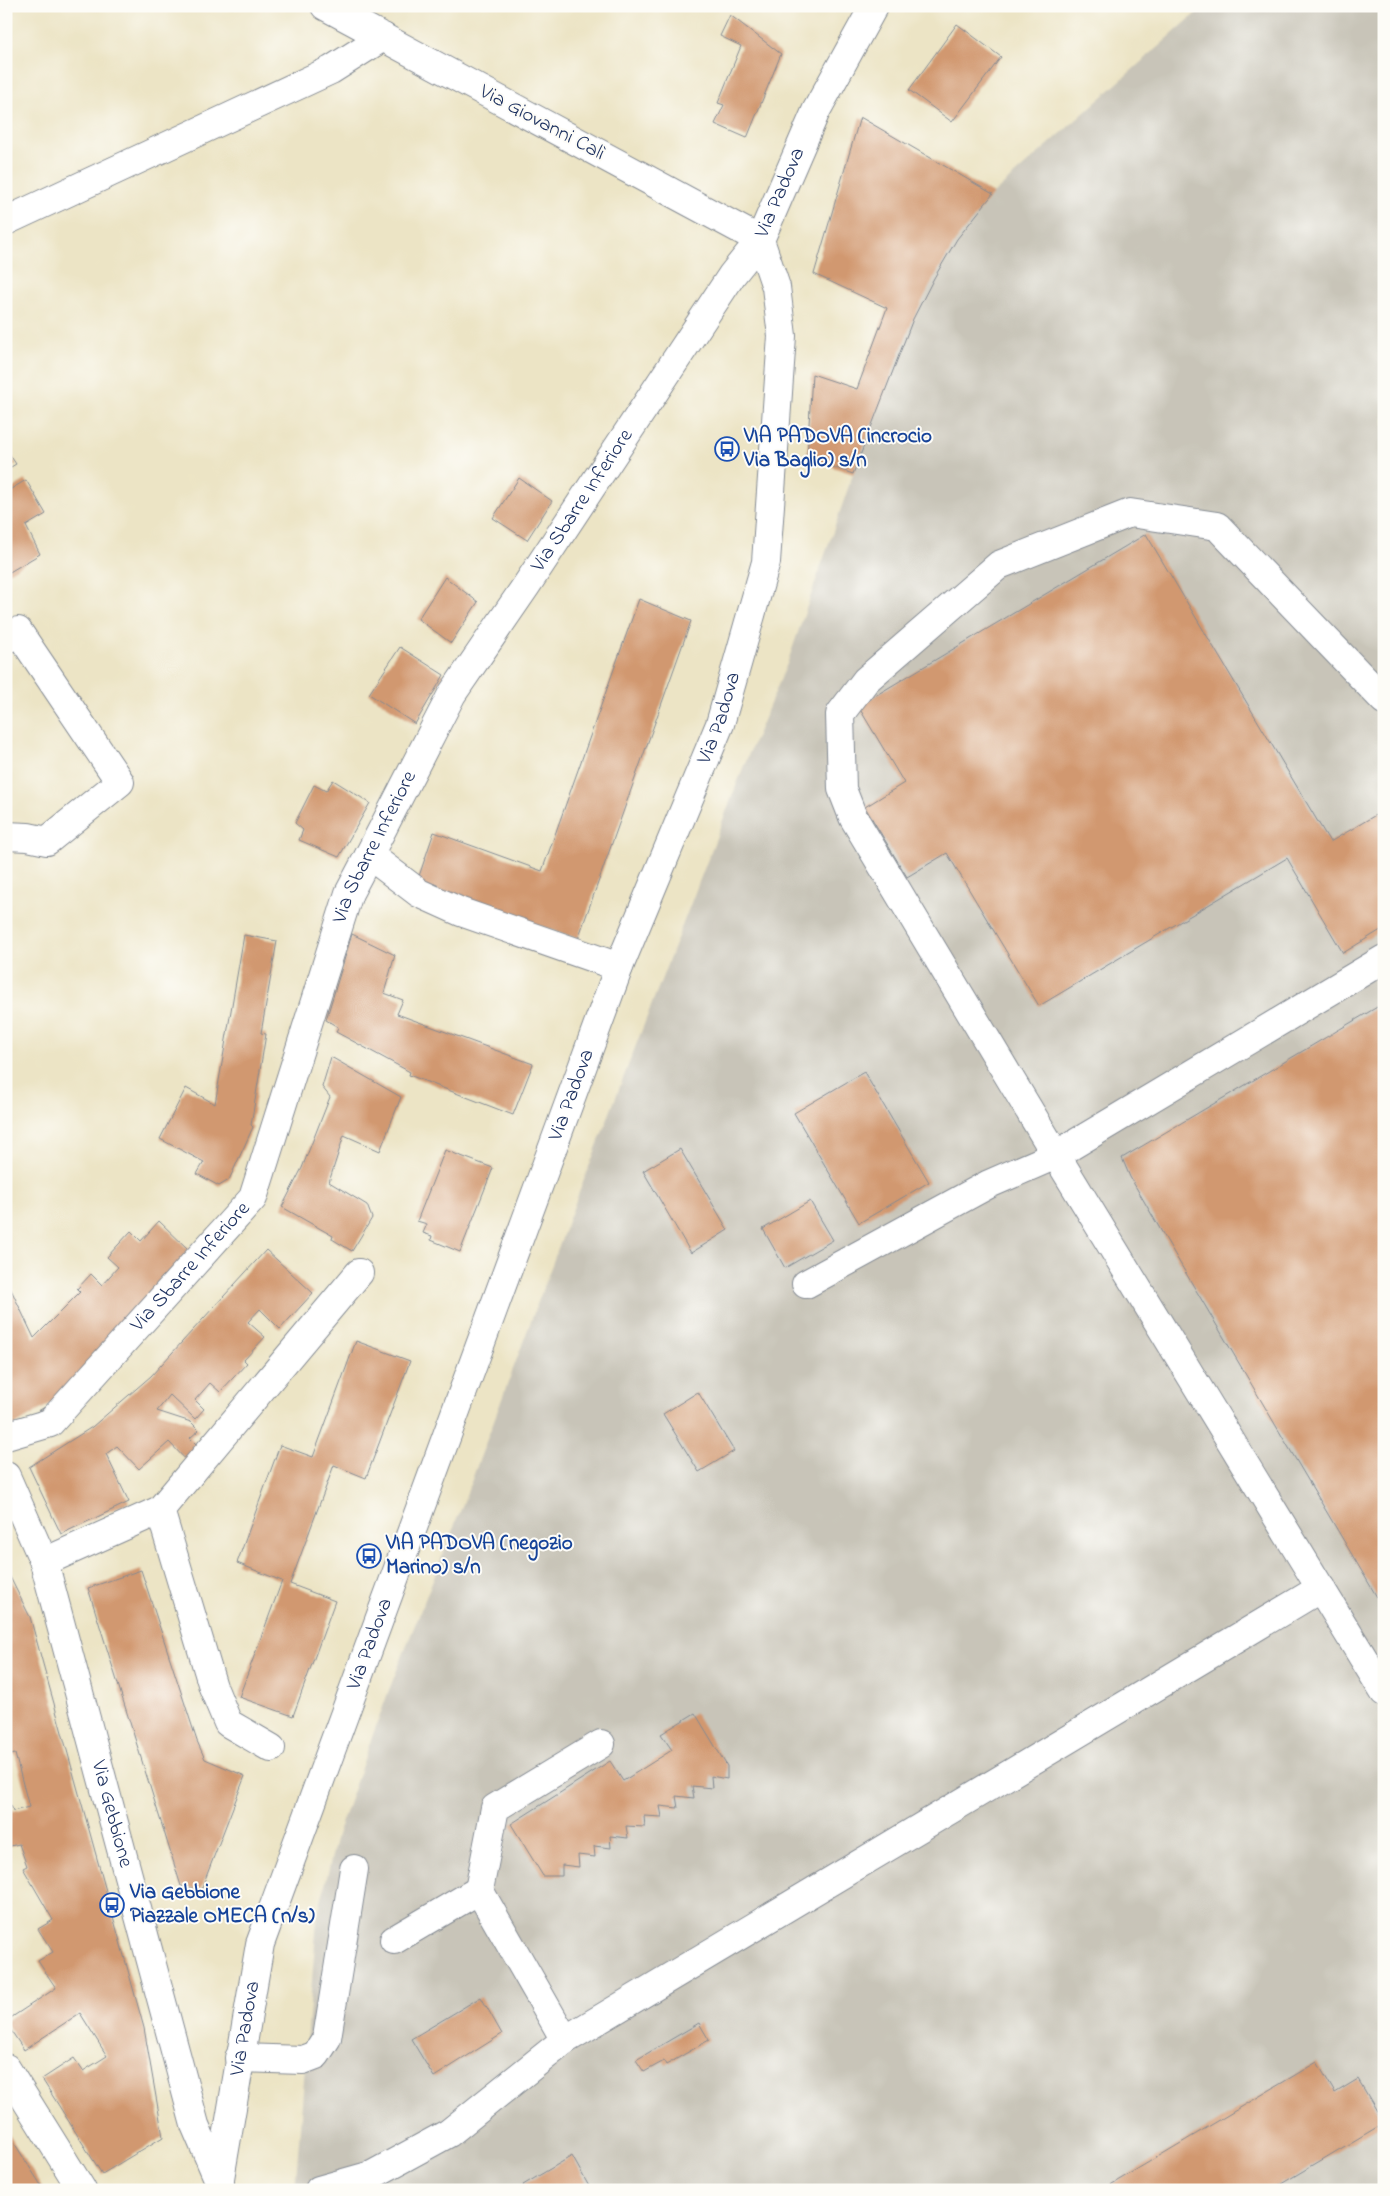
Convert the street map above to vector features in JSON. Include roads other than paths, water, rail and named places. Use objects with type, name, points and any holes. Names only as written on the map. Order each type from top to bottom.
[{"type":"street","name":"Via Giovanni Calì","points":[[325,6],[760,240]]},
{"type":"street","name":"Via Padova","points":[[219,2186],[239,2058],[260,1944],[619,966],[720,724],[766,562],[782,336],[776,287],[760,240],[816,112],[874,6]]},
{"type":"street","points":[[6,221],[331,70],[383,38]]},
{"type":"street","name":"Via Sbarre Inferiore","points":[[6,1436],[50,1423],[253,1198],[349,893],[452,694],[732,275],[760,240]]},
{"type":"street","points":[[1384,700],[1217,526],[1130,513],[999,566],[866,680],[840,714],[842,788],[853,817],[1056,1155],[1384,1692]]},
{"type":"street","points":[[6,639],[18,631],[120,782],[48,841],[28,837],[6,836]]},
{"type":"street","points":[[368,855],[419,893],[461,912],[619,966]]},
{"type":"street","points":[[806,1284],[989,1184],[1056,1155],[1384,959]]},
{"type":"street","points":[[44,1562],[160,1510],[360,1273]]},
{"type":"street","name":"Via Gebbione","points":[[6,1476],[44,1562],[195,2125],[219,2186]]},
{"type":"street","points":[[160,1510],[213,1687],[228,1723],[271,1748]]},
{"type":"street","points":[[319,2190],[372,2175],[449,2133],[566,2040],[1321,1588]]},
{"type":"street","points":[[566,2040],[480,1890],[495,1808],[601,1744]]},
{"type":"street","points":[[239,2058],[303,2060],[316,2054],[327,2038],[354,1869]]},
{"type":"street","points":[[394,1940],[480,1890]]},
{"type":"street","points":[[6,2068],[82,2190]]},
{"type":"place","name":"VIA PADOVA (incrocio Via Baglio) s/n","points":[[727,449]]},
{"type":"place","name":"VIA PADOVA (negozio Marino) s/n","points":[[369,1556]]},
{"type":"place","name":"Via Gebbione Piazzale OMECA (n/s)","points":[[112,1905]]}]
